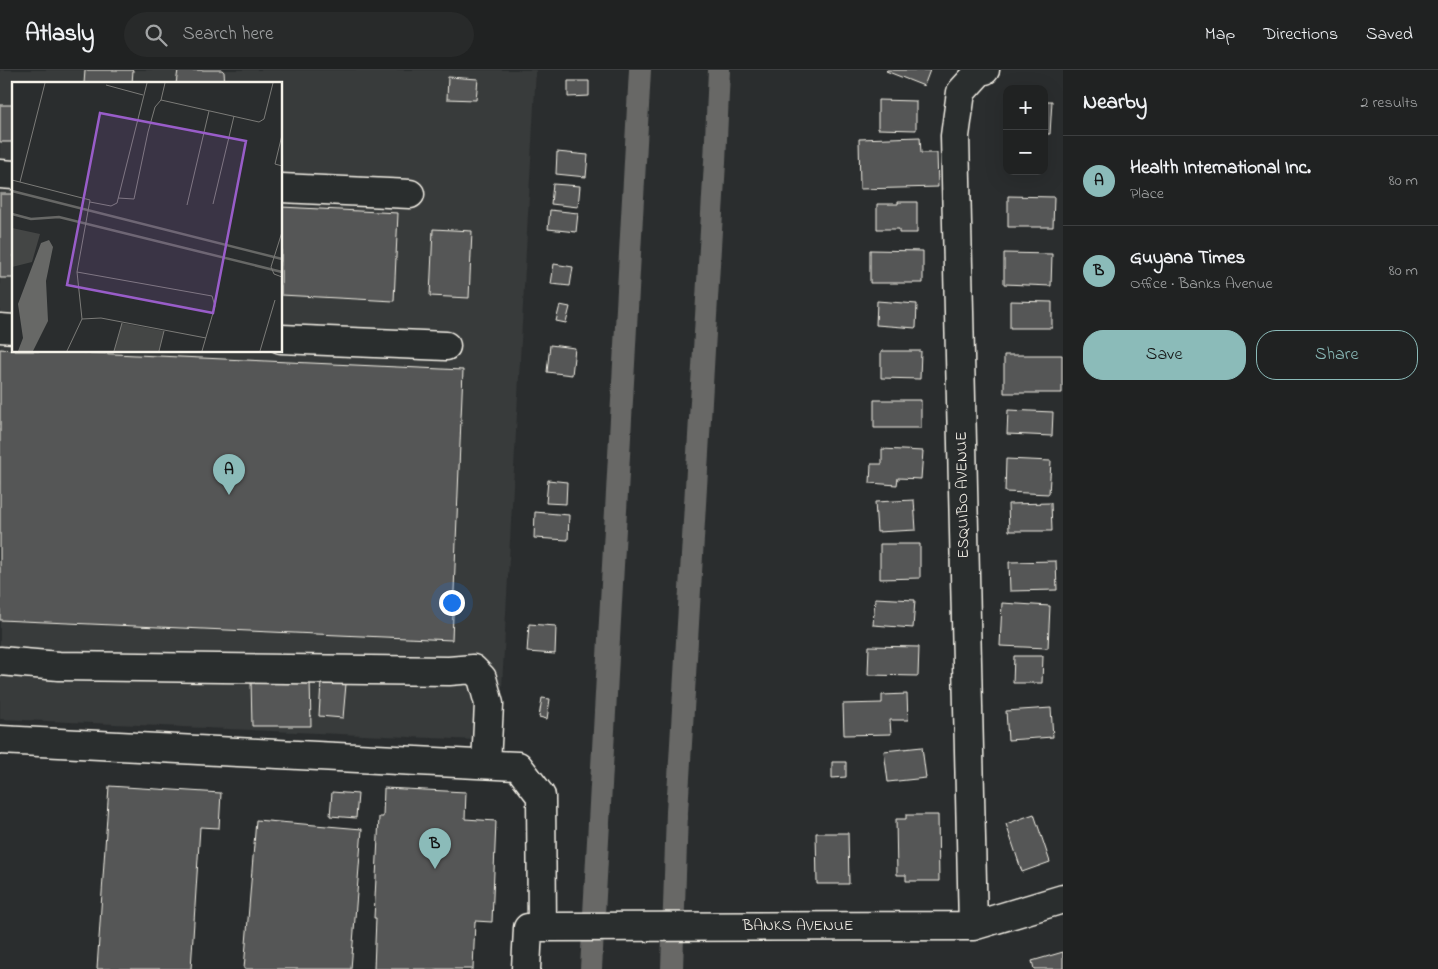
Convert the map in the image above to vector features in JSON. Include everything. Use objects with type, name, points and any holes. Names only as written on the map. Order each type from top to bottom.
[{"type":"street","name":"ESQUIBO AVENUE","points":[[973,926],[955,136],[961,92],[983,71]]},
{"type":"street","points":[[282,188],[410,194]]},
{"type":"street","points":[[282,339],[446,346]]},
{"type":"street","points":[[0,661],[59,666],[449,671],[473,669],[482,678],[489,704],[486,764]]},
{"type":"street","points":[[0,740],[518,766],[541,796],[535,927],[526,969]]},
{"type":"street","name":"BANKS AVENUE","points":[[535,927],[973,926],[1063,899]]},
{"type":"shaded area","points":[[0,70],[536,70],[499,741],[0,719]]},
{"type":"building","points":[[85,70],[133,70],[132,82],[84,82]]},
{"type":"building","points":[[178,70],[222,70],[224,72],[225,82],[176,82]]},
{"type":"building","points":[[887,70],[930,70],[924,86]]},
{"type":"building","points":[[448,77],[478,79],[476,100],[447,99]]},
{"type":"building","points":[[568,81],[589,81],[589,96],[568,97]]},
{"type":"building","points":[[878,100],[916,101],[916,130],[878,129]]},
{"type":"building","points":[[1048,101],[1052,101],[1050,134],[1048,134]]},
{"type":"building","points":[[0,105],[12,105],[12,142],[0,142]]},
{"type":"building","points":[[920,137],[921,153],[937,153],[938,187],[860,189],[859,139]]},
{"type":"building","points":[[557,152],[588,155],[586,177],[556,174]]},
{"type":"building","points":[[553,184],[580,186],[578,207],[551,204]]},
{"type":"building","points":[[0,194],[12,194],[12,278],[0,278]]},
{"type":"building","points":[[1008,196],[1054,197],[1053,227],[1008,227]]},
{"type":"building","points":[[898,202],[917,202],[917,233],[899,233],[899,229],[877,229],[877,204],[898,204]]},
{"type":"building","points":[[282,207],[398,213],[394,301],[282,295]]},
{"type":"building","points":[[550,210],[578,213],[576,232],[548,229]]},
{"type":"building","points":[[433,229],[472,231],[469,298],[430,296]]},
{"type":"building","points":[[870,250],[923,251],[923,283],[870,283]]},
{"type":"building","points":[[1004,253],[1052,254],[1051,286],[1004,284]]},
{"type":"building","points":[[554,264],[573,267],[570,286],[551,284]]},
{"type":"building","points":[[877,301],[917,304],[916,328],[876,325]]},
{"type":"building","points":[[1010,301],[1052,302],[1052,328],[1010,328]]},
{"type":"building","points":[[560,305],[570,307],[566,323],[556,321]]},
{"type":"building","points":[[550,345],[575,348],[572,375],[547,372]]},
{"type":"building","points":[[0,349],[12,350],[12,352],[71,352],[463,370],[452,640],[0,620]]},
{"type":"building","points":[[881,351],[921,351],[920,379],[881,378]]},
{"type":"building","points":[[1004,355],[1062,355],[1062,393],[1004,393]]},
{"type":"building","points":[[874,400],[921,400],[921,428],[874,428]]},
{"type":"building","points":[[1008,410],[1053,412],[1052,436],[1007,434]]},
{"type":"building","points":[[882,449],[923,451],[921,479],[898,478],[897,485],[870,483],[871,464],[882,464]]},
{"type":"building","points":[[1006,459],[1051,461],[1049,494],[1005,492]]},
{"type":"building","points":[[548,480],[567,482],[566,504],[546,503]]},
{"type":"building","points":[[914,500],[916,530],[877,532],[875,502]]},
{"type":"building","points":[[1051,503],[1052,531],[1009,531],[1008,504]]},
{"type":"building","points":[[535,512],[569,515],[568,540],[534,538]]},
{"type":"building","points":[[880,544],[920,544],[920,578],[880,579]]},
{"type":"building","points":[[1056,561],[1057,590],[1010,591],[1009,562]]},
{"type":"building","points":[[875,598],[915,600],[913,628],[873,625]]},
{"type":"building","points":[[1002,603],[1050,606],[1048,648],[1000,646]]},
{"type":"building","points":[[529,624],[556,626],[555,654],[527,652]]},
{"type":"building","points":[[869,646],[919,647],[918,676],[868,675]]},
{"type":"building","points":[[1014,656],[1043,656],[1042,683],[1013,683]]},
{"type":"building","points":[[310,679],[311,726],[252,726],[251,680]]},
{"type":"building","points":[[321,682],[346,684],[343,718],[319,716]]},
{"type":"building","points":[[907,694],[908,720],[890,720],[891,734],[844,735],[843,704],[882,703],[882,695]]},
{"type":"building","points":[[542,698],[550,699],[547,719],[539,717]]},
{"type":"building","points":[[1051,708],[1053,737],[1008,740],[1006,711]]},
{"type":"building","points":[[922,747],[926,778],[888,782],[884,751]]},
{"type":"building","points":[[832,762],[846,762],[846,777],[832,778]]},
{"type":"building","points":[[109,786],[221,793],[219,828],[200,827],[191,969],[97,969]]},
{"type":"building","points":[[384,788],[466,792],[465,819],[496,821],[492,922],[475,921],[473,969],[374,969],[376,918],[374,918],[379,817],[383,817]]},
{"type":"building","points":[[332,792],[358,794],[356,818],[330,816]]},
{"type":"building","points":[[1034,814],[1050,862],[1022,872],[1006,824]]},
{"type":"building","points":[[906,815],[938,815],[939,881],[906,881],[906,875],[897,875],[896,819],[906,819]]},
{"type":"building","points":[[256,820],[362,829],[351,969],[244,969]]},
{"type":"building","points":[[816,833],[848,833],[849,884],[817,884]]},
{"type":"building","points":[[1063,952],[1063,969],[1034,969],[1032,961]]},
{"type":"waterway","points":[[591,969],[640,70]]},
{"type":"waterway","points":[[672,969],[677,812],[719,70]]},
{"type":"place","name":"Health International Inc.","points":[[229,495]]},
{"type":"place","name":"Guyana Times","points":[[435,869]]}]
